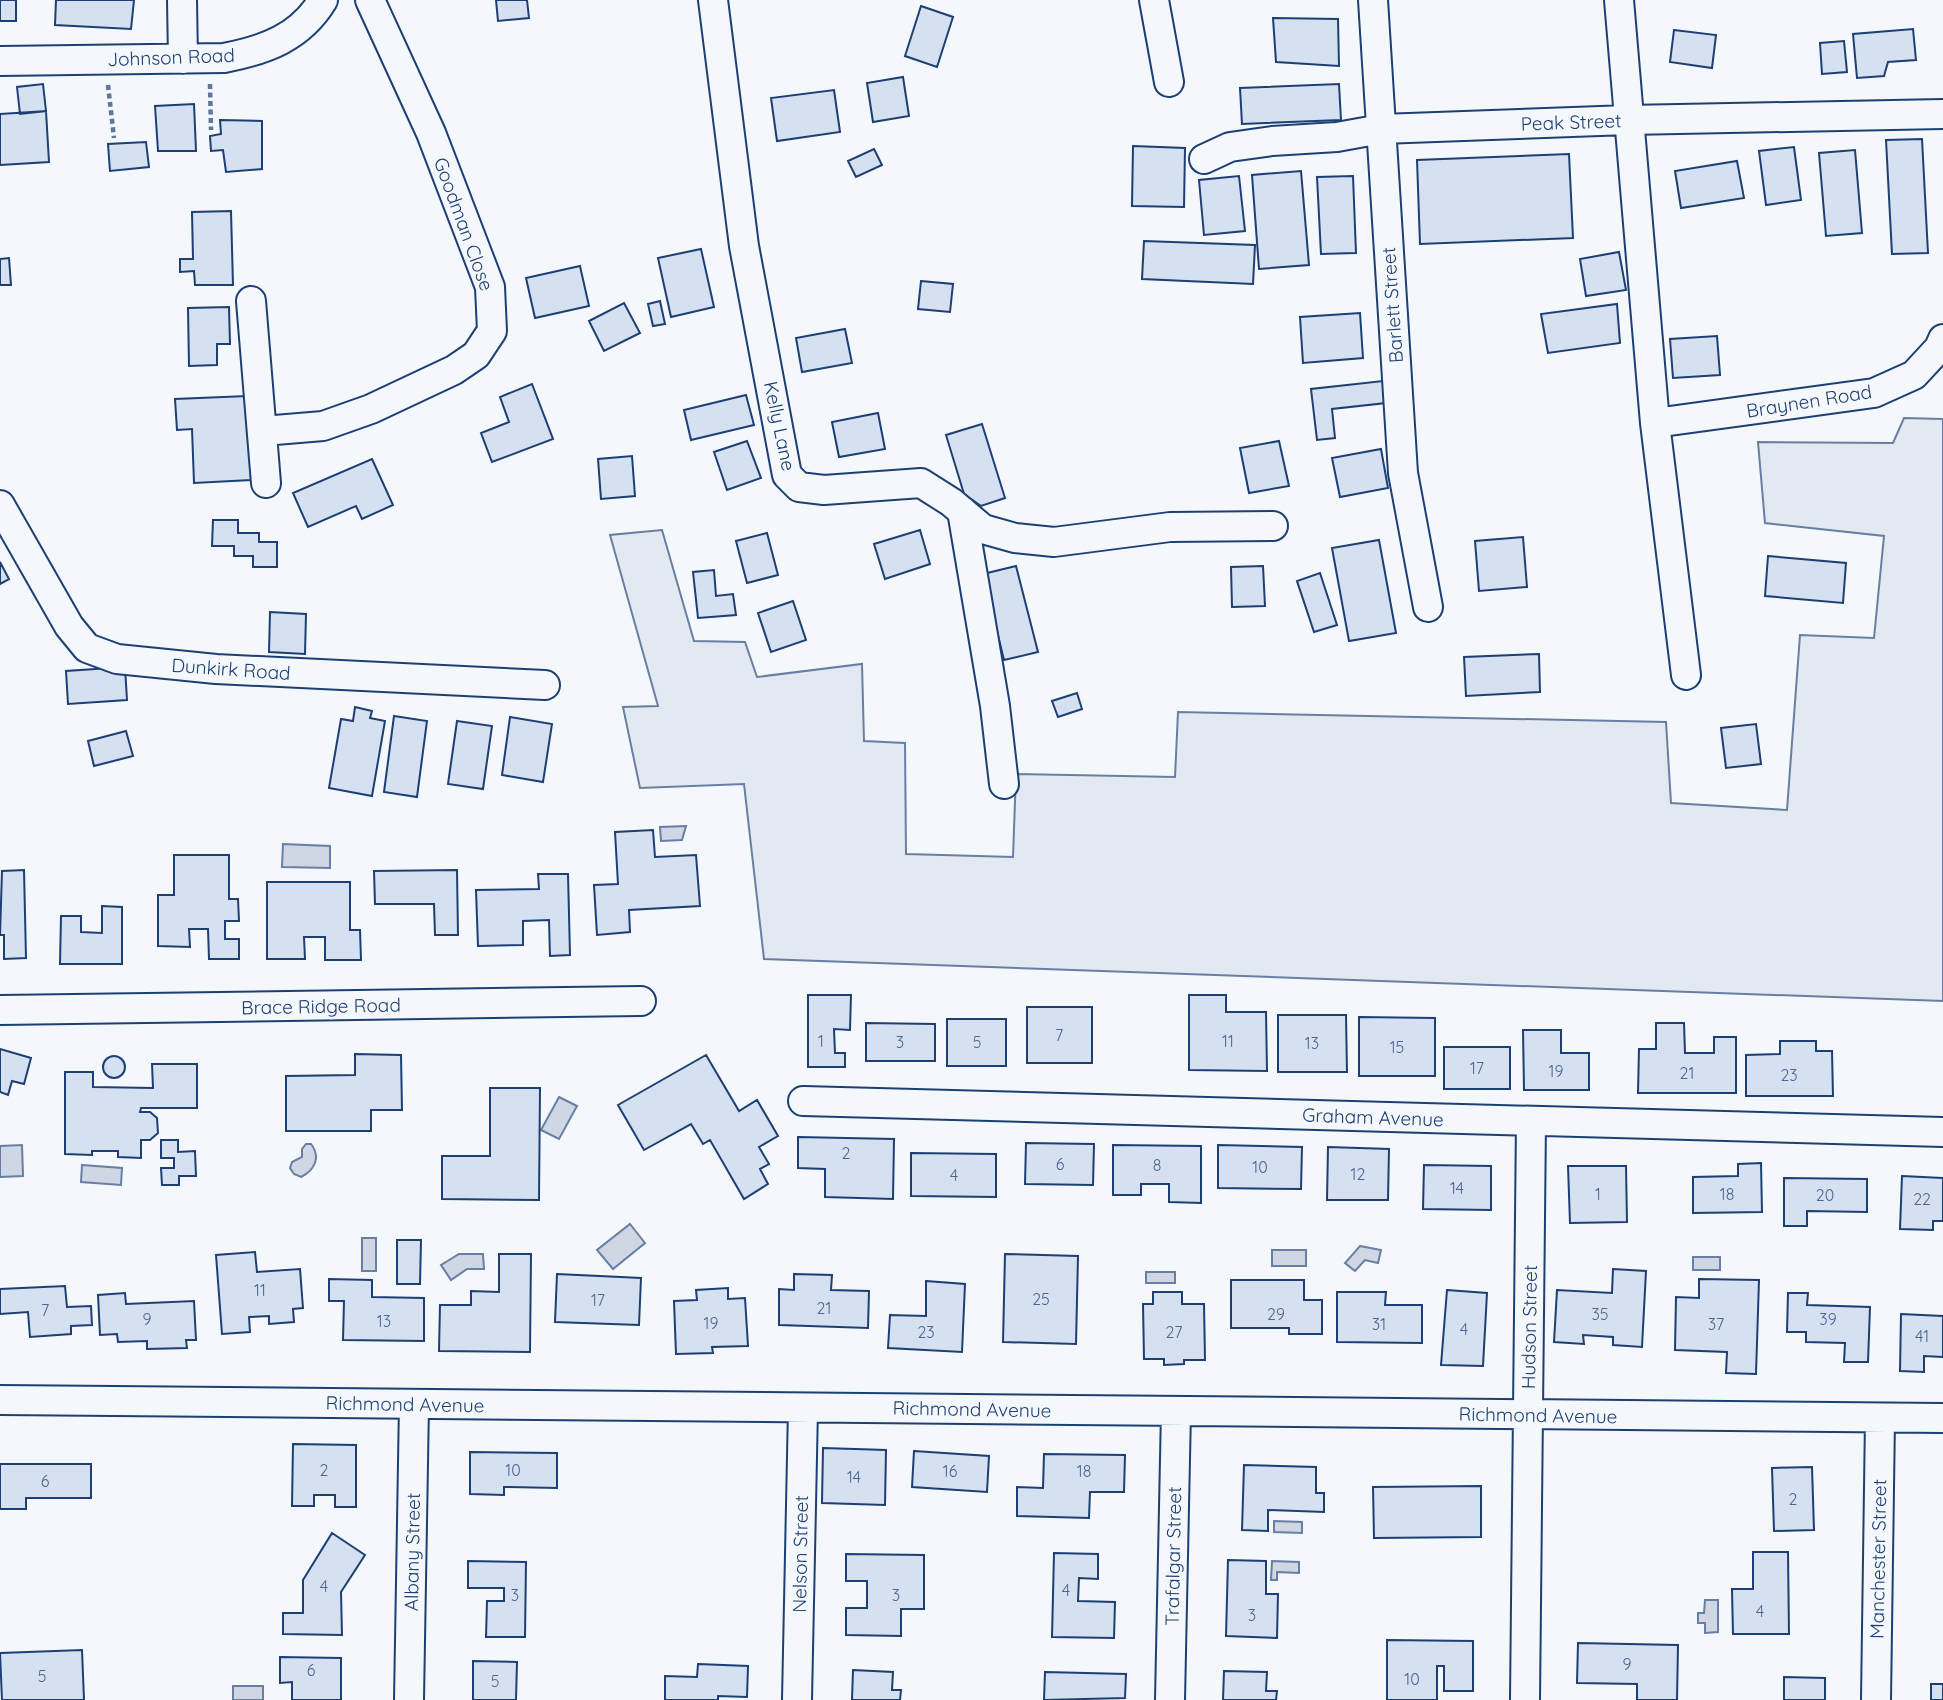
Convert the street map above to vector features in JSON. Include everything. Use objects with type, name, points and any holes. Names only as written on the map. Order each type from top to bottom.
[{"type":"street","points":[[182,0],[196,59]]},
{"type":"street","name":"Johnson Road","points":[[0,61],[196,59],[224,58],[258,52],[291,35],[323,0]]},
{"type":"street","name":"Goodman Close","points":[[263,431],[323,426],[371,409],[454,370],[476,355],[492,331],[490,287],[431,133],[370,0]]},
{"type":"street","name":"Kelly Lane","points":[[713,0],[744,246],[787,475],[799,487],[824,491],[921,483],[983,529],[1015,538],[1054,542],[1170,527],[1273,526]]},
{"type":"street","points":[[1154,0],[1169,82]]},
{"type":"street","name":"Barlett Street","points":[[1373,0],[1403,473],[1428,607]]},
{"type":"street","points":[[1619,0],[1655,423],[1686,675]]},
{"type":"street","name":"Peak Street","points":[[1204,159],[1230,147],[1337,137],[1381,129],[1628,120],[1943,114]]},
{"type":"street","points":[[251,301],[266,483]]},
{"type":"street","name":"Braynen Road","points":[[1655,423],[1874,393],[1914,375],[1939,348],[1943,339]]},
{"type":"street","name":"Dunkirk Road","points":[[0,505],[69,626],[87,648],[117,659],[216,669],[545,685]]},
{"type":"street","points":[[962,512],[995,706],[1004,785]]},
{"type":"street","name":"Brace Ridge Road","points":[[0,1010],[641,1001]]},
{"type":"street","name":"Graham Avenue","points":[[803,1101],[1943,1132]]},
{"type":"street","name":"Hudson Street","points":[[1525,1700],[1531,1121]]},
{"type":"street","name":"Richmond Avenue","points":[[0,1400],[1943,1418]]},
{"type":"street","name":"Albany Street","points":[[409,1700],[414,1404]]},
{"type":"street","name":"Nelson Street","points":[[797,1700],[803,1408]]},
{"type":"street","name":"Trafalgar Street","points":[[1170,1700],[1176,1411]]},
{"type":"street","name":"Manchester Street","points":[[1876,1700],[1881,1418]]},
{"type":"path","points":[[196,59],[211,130]]},
{"type":"path","points":[[106,60],[114,138]]},
{"type":"shaded area","points":[[1904,418],[1943,419],[1943,1001],[764,959],[744,784],[640,788],[623,707],[658,706],[610,535],[662,530],[694,641],[745,642],[757,677],[862,664],[864,741],[905,743],[906,854],[1013,857],[1016,774],[1175,777],[1178,712],[1666,722],[1671,803],[1787,810],[1800,635],[1874,638],[1884,536],[1765,523],[1758,442],[1893,443]]},
{"type":"shaded area","points":[[686,826],[682,840],[661,841],[660,827]]},
{"type":"shaded area","points":[[283,844],[330,846],[330,868],[282,867]]},
{"type":"shaded area","points":[[559,1097],[577,1106],[559,1139],[541,1130]]},
{"type":"shaded area","points":[[306,1144],[311,1144],[316,1158],[310,1171],[301,1177],[294,1174],[290,1168],[292,1162],[302,1157],[302,1149]]},
{"type":"shaded area","points":[[22,1145],[23,1176],[0,1177],[0,1146]]},
{"type":"shaded area","points":[[82,1165],[122,1168],[121,1185],[81,1182]]},
{"type":"shaded area","points":[[630,1224],[645,1243],[613,1269],[597,1250]]},
{"type":"shaded area","points":[[362,1238],[376,1238],[376,1271],[362,1271]]},
{"type":"shaded area","points":[[1360,1246],[1381,1250],[1378,1263],[1365,1260],[1355,1271],[1345,1263]]},
{"type":"shaded area","points":[[1272,1250],[1306,1250],[1306,1266],[1272,1266]]},
{"type":"shaded area","points":[[459,1254],[483,1254],[484,1269],[467,1269],[451,1280],[441,1265]]},
{"type":"shaded area","points":[[1693,1257],[1720,1257],[1720,1270],[1693,1270]]},
{"type":"shaded area","points":[[1146,1272],[1175,1272],[1175,1283],[1146,1283]]},
{"type":"shaded area","points":[[1274,1521],[1302,1522],[1302,1533],[1274,1532]]},
{"type":"shaded area","points":[[1272,1561],[1299,1562],[1299,1573],[1277,1572],[1277,1580],[1271,1580]]},
{"type":"shaded area","points":[[1705,1600],[1718,1600],[1718,1632],[1705,1633],[1705,1623],[1698,1623],[1698,1613],[1704,1613]]},
{"type":"shaded area","points":[[233,1686],[263,1686],[263,1700],[233,1700]]},
{"type":"building","points":[[0,0],[16,0],[16,21],[0,21]]},
{"type":"building","points":[[56,0],[134,0],[131,29],[55,25]]},
{"type":"building","points":[[496,0],[527,0],[529,18],[498,21]]},
{"type":"building","points":[[921,6],[953,17],[937,67],[905,56]]},
{"type":"building","points":[[1273,18],[1338,19],[1339,66],[1276,62]]},
{"type":"building","points":[[1913,29],[1916,60],[1888,62],[1884,76],[1857,78],[1853,34]]},
{"type":"building","points":[[1674,30],[1716,35],[1712,68],[1670,62]]},
{"type":"building","points":[[1844,41],[1847,72],[1822,74],[1820,43]]},
{"type":"building","points":[[903,77],[909,116],[873,122],[867,83]]},
{"type":"building","points":[[43,84],[46,111],[20,114],[17,87]]},
{"type":"building","points":[[1339,84],[1341,120],[1242,124],[1240,88]]},
{"type":"building","points":[[834,90],[840,132],[777,141],[771,98]]},
{"type":"building","points":[[194,104],[196,151],[158,151],[155,106]]},
{"type":"building","points":[[46,111],[49,162],[0,165],[0,114]]},
{"type":"building","points":[[220,120],[262,121],[262,169],[226,172],[223,150],[211,151],[210,136],[221,134]]},
{"type":"building","points":[[1922,139],[1928,253],[1892,254],[1886,140]]},
{"type":"building","points":[[146,142],[149,167],[110,171],[108,144]]},
{"type":"building","points":[[1133,146],[1185,148],[1184,207],[1132,206]]},
{"type":"building","points":[[1794,147],[1801,200],[1766,205],[1759,151]]},
{"type":"building","points":[[874,149],[882,165],[856,177],[848,161]]},
{"type":"building","points":[[1855,150],[1862,233],[1826,236],[1819,153]]},
{"type":"building","points":[[1569,154],[1573,238],[1420,244],[1417,160]]},
{"type":"building","points":[[1737,161],[1744,198],[1681,208],[1675,171]]},
{"type":"building","points":[[1301,171],[1309,265],[1259,269],[1252,175]]},
{"type":"building","points":[[1239,176],[1245,231],[1204,235],[1199,180]]},
{"type":"building","points":[[1353,176],[1356,253],[1321,254],[1317,177]]},
{"type":"building","points":[[231,211],[233,285],[195,285],[194,271],[180,272],[180,259],[193,259],[192,212]]},
{"type":"building","points":[[1144,241],[1255,245],[1253,284],[1142,279]]},
{"type":"building","points":[[701,249],[714,307],[671,317],[658,258]]},
{"type":"building","points":[[1619,252],[1626,290],[1586,296],[1580,259]]},
{"type":"building","points":[[9,258],[11,285],[0,285],[0,259]]},
{"type":"building","points":[[580,266],[589,306],[535,318],[526,278]]},
{"type":"building","points":[[921,281],[953,284],[950,312],[918,309]]},
{"type":"building","points":[[660,301],[665,324],[653,326],[648,304]]},
{"type":"building","points":[[624,303],[640,333],[604,351],[589,321]]},
{"type":"building","points":[[1617,304],[1620,343],[1548,353],[1541,314]]},
{"type":"building","points":[[229,307],[230,344],[217,344],[217,365],[189,366],[188,308]]},
{"type":"building","points":[[1360,313],[1363,358],[1303,363],[1300,317]]},
{"type":"building","points":[[845,329],[852,363],[802,372],[796,338]]},
{"type":"building","points":[[1717,336],[1720,375],[1673,378],[1670,339]]},
{"type":"building","points":[[1383,381],[1386,403],[1332,409],[1335,438],[1317,440],[1311,389]]},
{"type":"building","points":[[532,384],[553,439],[492,462],[481,433],[509,422],[500,397]]},
{"type":"building","points":[[746,395],[754,425],[691,440],[684,410]]},
{"type":"building","points":[[247,396],[251,480],[194,483],[192,429],[177,430],[175,399]]},
{"type":"building","points":[[878,413],[885,449],[839,457],[832,422]]},
{"type":"building","points":[[982,424],[1005,498],[981,506],[964,494],[946,435]]},
{"type":"building","points":[[747,441],[761,478],[727,490],[714,452]]},
{"type":"building","points":[[1279,441],[1289,486],[1249,493],[1240,448]]},
{"type":"building","points":[[1381,449],[1388,488],[1340,497],[1332,458]]},
{"type":"building","points":[[632,456],[635,496],[601,499],[598,459]]},
{"type":"building","points":[[372,459],[393,505],[362,519],[356,506],[308,527],[293,493]]},
{"type":"building","points":[[213,520],[238,520],[238,533],[259,533],[259,542],[277,542],[277,567],[253,567],[253,556],[234,556],[234,546],[212,546]]},
{"type":"building","points":[[920,530],[930,564],[885,579],[874,544]]},
{"type":"building","points":[[767,533],[778,575],[747,583],[736,541]]},
{"type":"building","points":[[1523,537],[1527,587],[1479,591],[1475,541]]},
{"type":"building","points":[[1379,540],[1396,633],[1349,641],[1332,548]]},
{"type":"building","points":[[1768,556],[1846,563],[1843,603],[1765,596]]},
{"type":"building","points":[[0,562],[9,579],[0,584]]},
{"type":"building","points":[[1016,566],[1038,652],[1004,660],[983,574]]},
{"type":"building","points":[[1263,566],[1265,606],[1232,607],[1231,567]]},
{"type":"building","points":[[714,570],[716,596],[733,594],[736,615],[698,618],[693,572]]},
{"type":"building","points":[[1320,573],[1337,625],[1314,632],[1297,581]]},
{"type":"building","points":[[793,601],[806,640],[771,652],[758,613]]},
{"type":"building","points":[[270,612],[306,614],[305,654],[269,652]]},
{"type":"building","points":[[1539,654],[1540,692],[1466,696],[1464,657]]},
{"type":"building","points":[[125,667],[127,700],[68,704],[66,671]]},
{"type":"building","points":[[1077,693],[1082,709],[1058,717],[1052,701]]},
{"type":"building","points":[[355,707],[372,711],[370,718],[385,721],[372,796],[329,788],[341,719],[353,721]]},
{"type":"building","points":[[394,716],[427,721],[417,797],[384,792]]},
{"type":"building","points":[[510,717],[552,724],[543,782],[502,775]]},
{"type":"building","points":[[457,721],[492,726],[483,789],[448,784]]},
{"type":"building","points":[[1756,724],[1761,764],[1726,768],[1721,728]]},
{"type":"building","points":[[126,731],[133,756],[94,766],[88,741]]},
{"type":"building","points":[[653,830],[655,857],[696,855],[700,906],[629,910],[630,932],[597,935],[594,885],[618,884],[615,832]]},
{"type":"building","points":[[174,855],[229,855],[229,899],[238,899],[239,921],[225,921],[225,939],[239,939],[239,959],[209,959],[208,929],[189,929],[190,947],[158,946],[158,895],[174,895]]},
{"type":"building","points":[[24,870],[26,958],[4,959],[4,935],[0,935],[2,871]]},
{"type":"building","points":[[457,870],[458,935],[435,935],[434,904],[375,904],[374,871]]},
{"type":"building","points":[[538,874],[568,874],[570,955],[550,956],[549,920],[523,921],[523,945],[478,946],[476,890],[539,889]]},
{"type":"building","points":[[267,882],[350,882],[350,930],[360,930],[361,960],[325,960],[325,937],[304,937],[305,959],[267,959]]},
{"type":"building","points":[[102,906],[122,907],[122,964],[60,964],[61,916],[81,916],[81,932],[102,933]]},
{"type":"building","points":[[808,995],[851,995],[850,1030],[834,1029],[835,1053],[845,1053],[845,1067],[808,1067]]},
{"type":"building","points":[[1189,995],[1226,995],[1226,1012],[1266,1012],[1267,1071],[1189,1070]]},
{"type":"building","points":[[1027,1007],[1092,1007],[1092,1063],[1027,1063]]},
{"type":"building","points":[[1278,1015],[1346,1015],[1347,1072],[1278,1072]]},
{"type":"building","points":[[1359,1017],[1435,1018],[1435,1076],[1359,1076]]},
{"type":"building","points":[[947,1019],[1006,1019],[1006,1066],[947,1066]]},
{"type":"building","points":[[866,1023],[935,1024],[935,1061],[866,1061]]},
{"type":"building","points":[[1656,1023],[1684,1023],[1685,1053],[1714,1053],[1714,1037],[1736,1037],[1736,1093],[1638,1093],[1639,1049],[1656,1049]]},
{"type":"building","points":[[1523,1030],[1561,1030],[1561,1053],[1589,1053],[1589,1090],[1524,1090]]},
{"type":"building","points":[[1780,1041],[1816,1041],[1816,1051],[1832,1051],[1833,1096],[1746,1096],[1746,1055],[1780,1054]]},
{"type":"building","points":[[1444,1047],[1510,1047],[1510,1089],[1444,1089]]},
{"type":"building","points":[[0,1049],[31,1058],[24,1084],[12,1081],[8,1095],[0,1092]]},
{"type":"building","points":[[355,1054],[401,1055],[402,1110],[371,1110],[371,1131],[286,1131],[286,1076],[355,1075]]},
{"type":"building","points":[[706,1055],[739,1111],[757,1100],[778,1136],[759,1147],[769,1164],[760,1169],[768,1184],[744,1199],[710,1140],[703,1144],[691,1124],[644,1150],[618,1105]]},
{"type":"building","points":[[114,1056],[122,1059],[125,1067],[122,1075],[114,1078],[106,1075],[103,1067],[106,1059]]},
{"type":"building","points":[[152,1064],[197,1064],[197,1108],[141,1108],[140,1112],[150,1112],[157,1118],[158,1133],[150,1140],[141,1140],[141,1158],[118,1157],[118,1151],[92,1151],[92,1155],[65,1154],[65,1072],[93,1072],[93,1087],[153,1088]]},
{"type":"building","points":[[490,1088],[540,1088],[539,1200],[442,1199],[442,1156],[490,1156]]},
{"type":"building","points":[[798,1137],[894,1139],[893,1199],[825,1197],[825,1169],[798,1168]]},
{"type":"building","points":[[161,1140],[178,1140],[178,1152],[195,1151],[196,1176],[179,1176],[179,1185],[162,1185],[161,1168],[174,1168],[174,1158],[161,1158]]},
{"type":"building","points":[[1026,1143],[1094,1144],[1093,1185],[1025,1184]]},
{"type":"building","points":[[1113,1145],[1201,1146],[1201,1203],[1169,1202],[1169,1184],[1141,1184],[1141,1195],[1113,1195]]},
{"type":"building","points":[[1218,1145],[1302,1147],[1301,1189],[1218,1188]]},
{"type":"building","points":[[1328,1147],[1389,1149],[1388,1200],[1327,1200]]},
{"type":"building","points":[[911,1153],[996,1154],[996,1197],[911,1196]]},
{"type":"building","points":[[1761,1163],[1762,1212],[1693,1213],[1693,1177],[1738,1176],[1738,1164]]},
{"type":"building","points":[[1424,1165],[1491,1166],[1491,1210],[1423,1209]]},
{"type":"building","points":[[1568,1166],[1626,1166],[1627,1222],[1570,1223]]},
{"type":"building","points":[[1902,1176],[1943,1178],[1943,1221],[1933,1221],[1933,1230],[1900,1229]]},
{"type":"building","points":[[1784,1178],[1867,1179],[1867,1212],[1807,1211],[1807,1226],[1784,1226]]},
{"type":"building","points":[[397,1240],[421,1240],[420,1284],[397,1284]]},
{"type":"building","points":[[255,1252],[257,1272],[300,1269],[303,1308],[293,1309],[294,1322],[269,1324],[269,1316],[249,1317],[250,1332],[222,1334],[216,1255]]},
{"type":"building","points":[[499,1254],[531,1254],[530,1352],[439,1351],[440,1305],[471,1305],[471,1291],[499,1292]]},
{"type":"building","points":[[1005,1254],[1078,1256],[1076,1344],[1003,1342]]},
{"type":"building","points":[[1613,1269],[1646,1271],[1642,1347],[1613,1345],[1613,1337],[1583,1335],[1584,1344],[1554,1342],[1557,1290],[1612,1293]]},
{"type":"building","points":[[557,1274],[641,1278],[639,1325],[555,1322]]},
{"type":"building","points":[[794,1274],[832,1275],[831,1290],[869,1291],[868,1328],[779,1325],[779,1289],[794,1290]]},
{"type":"building","points":[[329,1279],[372,1280],[372,1297],[424,1298],[424,1341],[343,1340],[344,1301],[329,1301]]},
{"type":"building","points":[[1699,1279],[1759,1280],[1756,1374],[1726,1373],[1727,1352],[1675,1350],[1676,1297],[1699,1298]]},
{"type":"building","points":[[1231,1280],[1304,1280],[1304,1300],[1322,1300],[1322,1334],[1289,1334],[1289,1328],[1231,1328]]},
{"type":"building","points":[[926,1281],[965,1284],[962,1352],[888,1348],[890,1315],[926,1316]]},
{"type":"building","points":[[65,1286],[67,1307],[91,1306],[92,1325],[71,1326],[71,1334],[30,1337],[28,1312],[0,1314],[0,1289]]},
{"type":"building","points":[[728,1288],[728,1299],[745,1298],[748,1346],[712,1347],[713,1353],[676,1354],[674,1301],[697,1300],[696,1290]]},
{"type":"building","points":[[1447,1290],[1487,1293],[1483,1366],[1441,1365]]},
{"type":"building","points":[[1153,1292],[1182,1292],[1182,1304],[1204,1304],[1205,1360],[1184,1360],[1184,1364],[1164,1365],[1164,1359],[1144,1359],[1143,1304],[1153,1304]]},
{"type":"building","points":[[1337,1292],[1386,1292],[1385,1305],[1422,1305],[1422,1343],[1337,1342]]},
{"type":"building","points":[[125,1293],[126,1304],[194,1301],[196,1340],[186,1340],[187,1348],[147,1349],[147,1341],[118,1342],[117,1334],[100,1335],[98,1295]]},
{"type":"building","points":[[1788,1293],[1808,1293],[1807,1305],[1870,1307],[1868,1362],[1844,1362],[1845,1343],[1806,1342],[1806,1332],[1787,1332]]},
{"type":"building","points":[[1901,1314],[1943,1316],[1943,1357],[1924,1356],[1924,1372],[1900,1371]]},
{"type":"building","points":[[293,1444],[356,1445],[356,1507],[335,1507],[335,1495],[314,1495],[314,1506],[292,1506]]},
{"type":"building","points":[[823,1448],[886,1450],[885,1505],[822,1503]]},
{"type":"building","points":[[914,1451],[989,1456],[987,1492],[912,1487]]},
{"type":"building","points":[[470,1452],[557,1453],[557,1488],[504,1487],[504,1495],[470,1494]]},
{"type":"building","points":[[1044,1454],[1125,1455],[1124,1492],[1090,1492],[1089,1518],[1017,1516],[1017,1487],[1043,1488]]},
{"type":"building","points":[[0,1464],[91,1464],[91,1498],[26,1498],[26,1509],[0,1509]]},
{"type":"building","points":[[1244,1465],[1316,1467],[1316,1493],[1324,1493],[1324,1512],[1268,1510],[1268,1531],[1242,1530]]},
{"type":"building","points":[[1812,1467],[1814,1530],[1774,1531],[1772,1468]]},
{"type":"building","points":[[1481,1486],[1481,1537],[1374,1538],[1373,1487]]},
{"type":"building","points":[[332,1533],[365,1555],[341,1592],[342,1635],[283,1634],[283,1613],[303,1613],[303,1580]]},
{"type":"building","points":[[1753,1552],[1788,1552],[1789,1634],[1733,1634],[1732,1589],[1753,1589]]},
{"type":"building","points":[[1054,1553],[1098,1554],[1098,1579],[1079,1578],[1078,1601],[1115,1602],[1114,1638],[1052,1637]]},
{"type":"building","points":[[846,1554],[924,1555],[924,1609],[901,1609],[901,1636],[846,1635],[846,1608],[867,1608],[867,1581],[846,1581]]},
{"type":"building","points":[[1228,1560],[1266,1561],[1266,1594],[1278,1594],[1277,1638],[1226,1636]]},
{"type":"building","points":[[468,1561],[526,1562],[525,1637],[486,1637],[487,1601],[504,1601],[504,1588],[468,1588]]},
{"type":"building","points":[[1387,1640],[1473,1641],[1473,1691],[1444,1691],[1444,1666],[1437,1666],[1437,1700],[1387,1700]]},
{"type":"building","points":[[1578,1643],[1678,1645],[1677,1700],[1637,1700],[1637,1684],[1577,1683]]},
{"type":"building","points":[[82,1650],[84,1700],[2,1700],[0,1653]]},
{"type":"building","points":[[280,1657],[341,1658],[341,1700],[292,1700],[292,1682],[280,1683]]},
{"type":"building","points":[[473,1661],[517,1662],[516,1700],[473,1700]]},
{"type":"building","points":[[698,1664],[748,1666],[747,1697],[665,1700],[665,1676],[697,1677]]},
{"type":"building","points":[[853,1670],[893,1672],[892,1690],[901,1690],[900,1700],[852,1700]]},
{"type":"building","points":[[1224,1671],[1267,1672],[1266,1691],[1277,1691],[1276,1700],[1223,1700]]},
{"type":"building","points":[[1045,1672],[1126,1674],[1125,1698],[1044,1700]]},
{"type":"building","points":[[1784,1677],[1825,1678],[1825,1700],[1784,1700]]},
{"type":"building","points":[[1931,1684],[1943,1684],[1943,1700],[1931,1700]]}]
